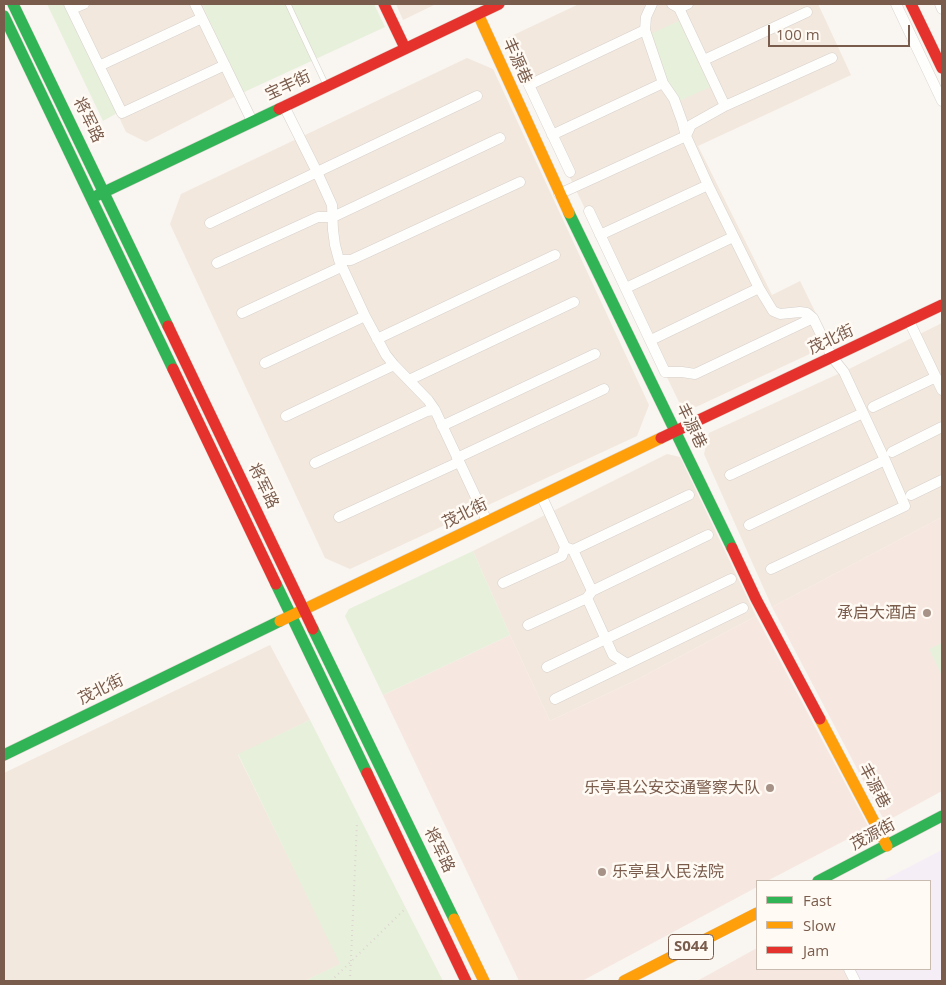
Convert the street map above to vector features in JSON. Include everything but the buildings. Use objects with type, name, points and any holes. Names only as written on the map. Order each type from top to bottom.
[{"type":"main road","name":"将军路","points":[[13,4],[484,981]]},
{"type":"main road","points":[[384,4],[405,48]]},
{"type":"main road","name":"宝丰街","points":[[91,198],[499,4]]},
{"type":"main road","points":[[911,4],[942,68]]},
{"type":"main road","name":"丰源巷","points":[[478,14],[559,194],[676,430],[756,599],[887,846]]},
{"type":"main road","name":"将军路","points":[[4,16],[466,981]]},
{"type":"main road","name":"茂北街","points":[[4,755],[676,430],[942,305]]},
{"type":"main road","name":"茂源街","points":[[820,880],[942,816]]},
{"type":"main road","name":"S044","points":[[624,981],[756,914]]},
{"type":"street","points":[[84,4],[71,7],[122,114],[225,65]]},
{"type":"street","points":[[195,4],[252,121]]},
{"type":"street","points":[[652,4],[646,17],[645,30],[663,83],[674,99],[686,136],[708,185],[759,288],[773,311],[780,314],[800,312],[813,318],[832,357],[844,372],[863,413],[889,456],[905,506],[771,569]]},
{"type":"street","points":[[896,4],[942,101]]},
{"type":"street","points":[[940,4],[942,9]]},
{"type":"street","points":[[680,5],[725,106]]},
{"type":"street","points":[[704,60],[807,12]]},
{"type":"street","points":[[99,66],[202,18]]},
{"type":"street","points":[[529,85],[645,30]]},
{"type":"street","points":[[559,194],[686,136],[691,124],[725,106],[832,58]]},
{"type":"street","points":[[519,64],[570,172]]},
{"type":"street","points":[[552,135],[663,83]]},
{"type":"street","points":[[210,223],[477,96]]},
{"type":"street","points":[[284,106],[332,205],[335,245],[340,263],[376,339],[394,365],[428,400],[435,410],[487,521]]},
{"type":"street","points":[[216,263],[318,217],[333,217],[500,138]]},
{"type":"street","points":[[242,313],[340,263],[351,260],[520,182]]},
{"type":"street","points":[[600,235],[708,185]]},
{"type":"street","points":[[589,211],[665,372],[695,374],[813,318]]},
{"type":"street","points":[[626,288],[733,236]]},
{"type":"street","points":[[376,339],[555,255]]},
{"type":"street","points":[[650,340],[759,288]]},
{"type":"street","points":[[409,380],[574,302]]},
{"type":"street","points":[[265,363],[365,316]]},
{"type":"street","points":[[908,321],[942,390]]},
{"type":"street","points":[[442,426],[595,354]]},
{"type":"street","points":[[286,416],[394,365]]},
{"type":"street","points":[[873,407],[936,377]]},
{"type":"street","points":[[339,517],[604,389]]},
{"type":"street","points":[[315,463],[427,411],[435,410]]},
{"type":"street","points":[[730,475],[863,413]]},
{"type":"street","points":[[749,525],[889,456],[942,427]]},
{"type":"street","points":[[911,495],[942,480]]},
{"type":"street","points":[[541,495],[569,549],[613,655],[627,664]]},
{"type":"street","points":[[503,583],[562,556],[569,549],[689,496]]},
{"type":"street","points":[[528,625],[708,536]]},
{"type":"street","points":[[547,667],[730,579]]},
{"type":"street","points":[[555,699],[743,608]]},
{"type":"lane","points":[[288,4],[326,86]]},
{"type":"path","points":[[350,981],[357,822]]},
{"type":"path","points":[[331,981],[404,910]]},
{"type":"shaded area","points":[[66,4],[202,4],[242,93],[146,142],[126,132]]},
{"type":"shaded area","points":[[396,4],[436,4],[403,20]]},
{"type":"shaded area","points":[[579,4],[818,4],[851,75],[698,146],[772,295],[800,281],[831,344],[696,407],[679,402],[503,40]]},
{"type":"shaded area","points":[[467,58],[493,69],[649,405],[637,436],[350,569],[325,558],[170,224],[181,194]]},
{"type":"shaded area","points":[[942,323],[942,517],[772,607],[704,454],[709,433],[849,369]]},
{"type":"shaded area","points":[[667,454],[680,457],[756,616],[638,679],[550,721],[473,551]]},
{"type":"shaded area","points":[[942,517],[942,791],[885,822],[772,607]]},
{"type":"shaded area","points":[[756,616],[869,828],[769,880],[756,880],[756,888],[582,981],[519,981],[383,695],[510,635],[550,721],[638,679]]},
{"type":"shaded area","points":[[270,645],[310,720],[238,755],[341,964],[305,981],[4,981],[4,773]]},
{"type":"shaded area","points":[[942,850],[942,981],[860,981],[854,970],[931,970],[931,880],[884,880]]},
{"type":"shaded area","points":[[756,949],[756,970],[844,970],[849,981],[697,981]]},
{"type":"green space","points":[[47,4],[66,4],[117,113],[103,121]]},
{"type":"green space","points":[[202,4],[374,4],[385,27],[242,93]]},
{"type":"green space","points":[[679,21],[710,87],[677,102],[646,36]]},
{"type":"green space","points":[[473,551],[510,635],[383,695],[345,616],[349,609]]},
{"type":"green space","points":[[942,643],[942,676],[929,649]]},
{"type":"green space","points":[[310,720],[443,981],[305,981],[340,964],[238,754]]},
{"type":"traffic: fast","points":[[13,4],[168,326]]},
{"type":"traffic: fast","points":[[4,16],[173,369]]},
{"type":"traffic: fast","points":[[98,195],[279,109]]},
{"type":"traffic: fast","points":[[569,213],[732,548]]},
{"type":"traffic: fast","points":[[276,584],[367,773]]},
{"type":"traffic: fast","points":[[4,755],[280,621]]},
{"type":"traffic: fast","points":[[313,629],[454,919]]},
{"type":"traffic: fast","points":[[820,880],[942,816]]},
{"type":"traffic: slow","points":[[478,14],[569,213]]},
{"type":"traffic: slow","points":[[280,621],[661,438]]},
{"type":"traffic: slow","points":[[820,719],[887,846]]},
{"type":"traffic: slow","points":[[624,981],[756,914]]},
{"type":"traffic: slow","points":[[454,919],[484,981]]},
{"type":"traffic: jam","points":[[384,4],[405,48]]},
{"type":"traffic: jam","points":[[279,109],[499,4]]},
{"type":"traffic: jam","points":[[911,4],[942,68]]},
{"type":"traffic: jam","points":[[661,438],[942,305]]},
{"type":"traffic: jam","points":[[168,326],[313,629]]},
{"type":"traffic: jam","points":[[173,369],[276,584]]},
{"type":"traffic: jam","points":[[732,548],[756,599],[820,719]]},
{"type":"traffic: jam","points":[[367,773],[466,981]]},
{"type":"place","name":"承启大酒店","points":[[927,613]]},
{"type":"place","name":"乐亭县公安交通警察大队","points":[[770,788]]},
{"type":"place","name":"乐亭县人民法院","points":[[602,872]]}]
